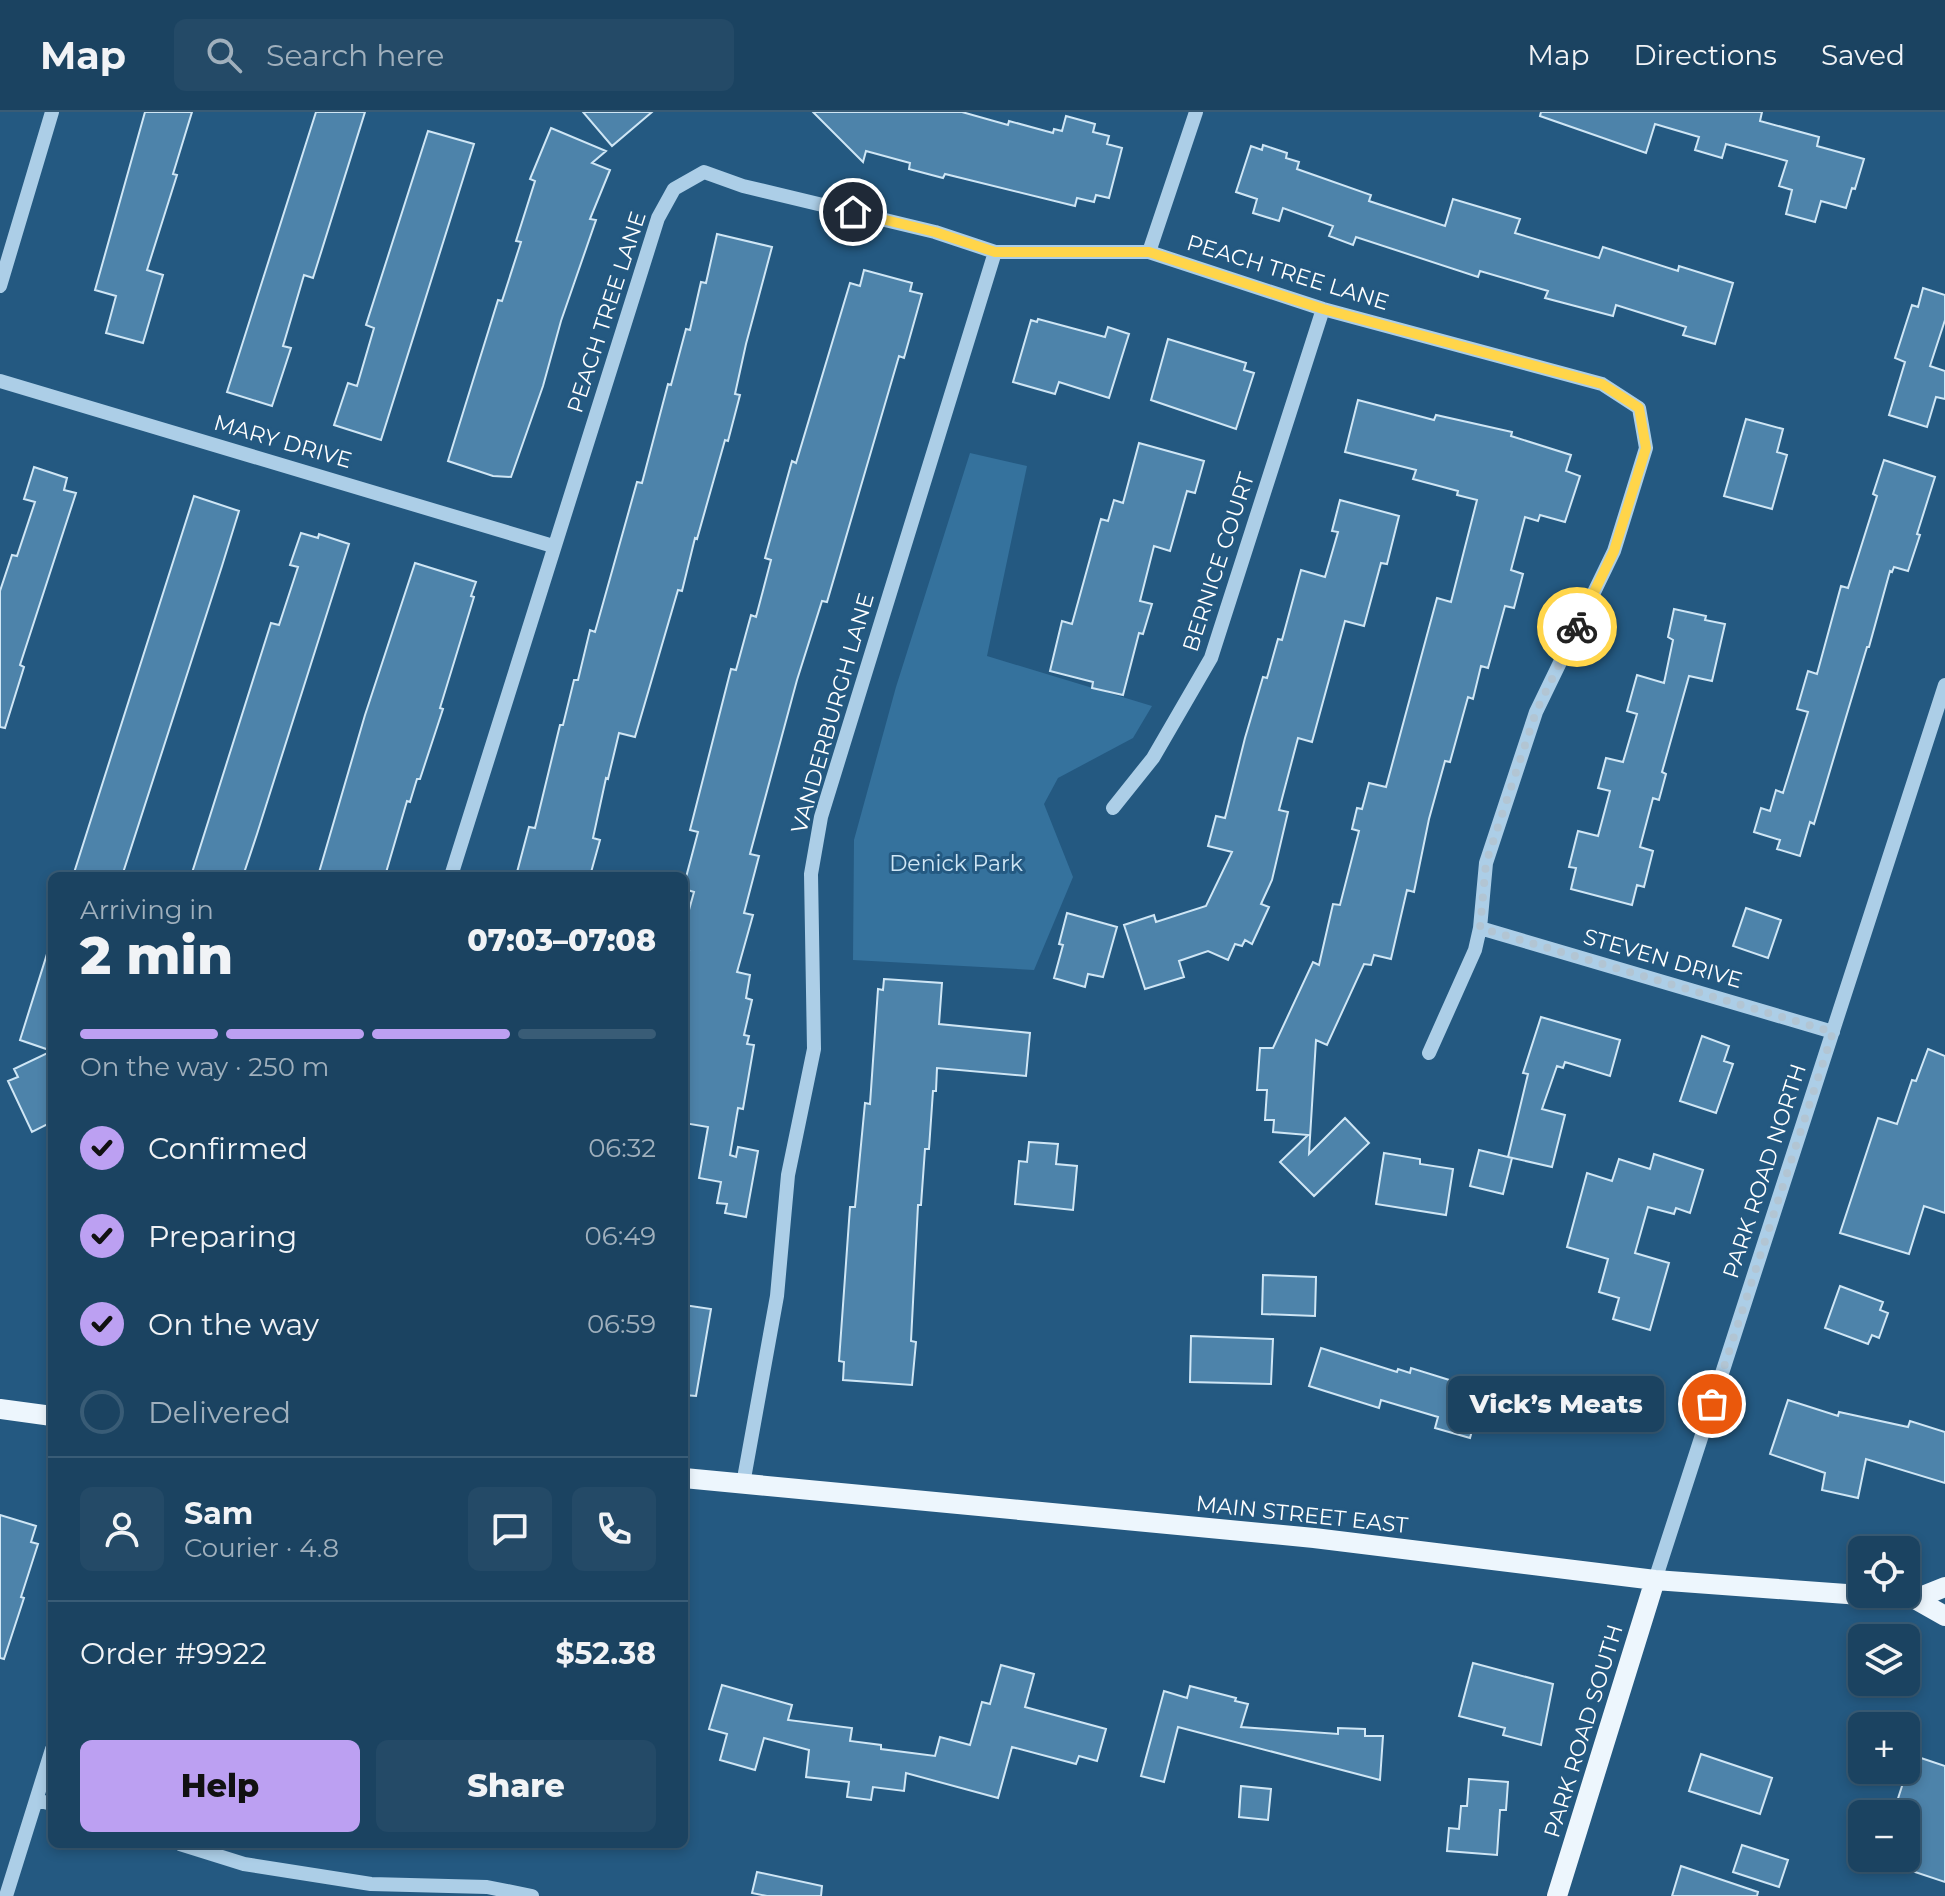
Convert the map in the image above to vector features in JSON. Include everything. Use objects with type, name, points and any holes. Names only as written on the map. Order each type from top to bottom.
[{"type":"main road","points":[[0,1409],[48,1415]]},
{"type":"main road","name":"MAIN STREET EAST","points":[[688,1478],[1314,1538],[1655,1580],[1848,1594]]},
{"type":"main road","name":"PARK ROAD SOUTH","points":[[1557,1896],[1655,1580]]},
{"type":"main road","name":"MAIN STREET EAST","points":[[1920,1597],[1945,1587]]},
{"type":"main road","name":"MAIN STREET EAST","points":[[1920,1602],[1945,1616]]},
{"type":"street","points":[[0,286],[52,112]]},
{"type":"street","points":[[1149,252],[1196,112]]},
{"type":"street","name":"PEACH TREE LANE","points":[[452,872],[658,218],[674,189],[704,172],[743,186],[935,232],[995,252],[1149,252],[1323,309],[1602,384],[1639,408],[1646,448],[1614,551],[1536,712],[1486,863],[1475,950],[1429,1053]]},
{"type":"street","name":"VANDERBURGH LANE","points":[[743,1484],[777,1296],[788,1175],[814,1049],[811,874],[821,817],[995,252]]},
{"type":"street","name":"BERNICE COURT","points":[[1113,808],[1153,758],[1211,658],[1323,309]]},
{"type":"street","name":"MARY DRIVE","points":[[0,381],[553,546]]},
{"type":"street","name":"PARK ROAD NORTH","points":[[1655,1580],[1945,685]]},
{"type":"street","name":"STEVEN DRIVE","points":[[1480,928],[1833,1032]]},
{"type":"street","points":[[6,1896],[48,1762]]},
{"type":"street","points":[[36,1800],[48,1803]]},
{"type":"street","points":[[193,1848],[244,1864],[369,1890],[487,1887],[532,1896]]},
{"type":"green space","name":"Denick Park","points":[[970,453],[1027,466],[987,656],[1152,706],[1133,738],[1058,778],[1044,804],[1073,877],[1034,970],[853,960],[854,840],[896,687]]},
{"type":"building","points":[[145,112],[192,112],[173,174],[177,175],[147,270],[163,275],[143,343],[106,333],[116,296],[95,290]]},
{"type":"building","points":[[316,112],[365,112],[313,278],[304,275],[283,346],[291,348],[272,406],[227,392]]},
{"type":"building","points":[[583,112],[652,112],[612,146]]},
{"type":"building","points":[[813,112],[962,112],[1053,133],[1054,129],[1062,131],[1066,116],[1095,124],[1093,132],[1109,136],[1107,144],[1122,148],[1109,198],[1096,195],[1094,202],[1077,198],[1075,206],[945,174],[943,178],[909,169],[910,163],[866,151],[863,162]]},
{"type":"building","points":[[1541,112],[1762,112],[1760,121],[1819,137],[1817,146],[1864,159],[1846,208],[1821,201],[1815,222],[1786,214],[1792,190],[1779,186],[1787,161],[1726,144],[1722,158],[1695,150],[1699,137],[1655,124],[1646,153],[1540,116]]},
{"type":"building","points":[[551,128],[606,151],[592,163],[610,170],[590,219],[596,220],[511,477],[493,476],[448,461],[498,300],[502,301],[521,242],[516,241],[535,181],[530,179]]},
{"type":"building","points":[[428,131],[474,144],[381,440],[334,425],[348,383],[357,386],[374,328],[366,325]]},
{"type":"building","points":[[1263,145],[1287,153],[1286,158],[1299,162],[1297,169],[1371,195],[1369,201],[1445,226],[1453,199],[1520,219],[1515,233],[1599,258],[1603,247],[1678,271],[1679,266],[1733,283],[1715,344],[1683,335],[1686,327],[1616,305],[1613,316],[1545,298],[1548,291],[1480,271],[1478,277],[1356,237],[1353,245],[1329,236],[1333,226],[1283,208],[1279,221],[1253,213],[1257,199],[1236,192],[1251,146],[1262,150]]},
{"type":"building","points":[[717,234],[772,247],[746,344],[735,394],[740,395],[728,441],[725,440],[682,591],[678,590],[635,737],[619,733],[593,838],[600,840],[591,872],[517,872],[529,827],[535,828],[560,725],[563,725],[574,680],[578,680],[590,630],[595,632],[637,482],[642,483],[668,384],[671,385],[686,329],[690,330],[701,282],[706,283]]},
{"type":"building","points":[[864,270],[912,283],[910,291],[922,294],[904,358],[899,356],[827,602],[822,601],[797,680],[750,854],[759,856],[744,913],[753,915],[737,972],[750,975],[746,998],[752,1000],[744,1035],[749,1036],[747,1044],[754,1045],[743,1109],[738,1108],[730,1155],[736,1157],[738,1147],[758,1151],[746,1217],[725,1213],[727,1204],[717,1203],[721,1182],[699,1178],[708,1127],[688,1124],[688,914],[694,892],[688,890],[687,872],[698,832],[690,830],[731,669],[736,670],[751,615],[756,617],[771,560],[765,558],[792,461],[796,463],[850,283],[860,286]]},
{"type":"building","points":[[1923,288],[1945,295],[1945,320],[1930,366],[1945,371],[1945,399],[1936,397],[1927,427],[1889,415],[1905,362],[1895,358],[1912,305],[1918,307]]},
{"type":"building","points":[[1038,319],[1105,337],[1108,327],[1129,334],[1109,398],[1059,382],[1055,394],[1013,382],[1031,320],[1037,322]]},
{"type":"building","points":[[1168,339],[1246,363],[1244,370],[1254,373],[1236,429],[1151,400]]},
{"type":"building","points":[[1358,400],[1434,420],[1436,415],[1512,432],[1511,436],[1571,455],[1566,471],[1580,476],[1565,522],[1540,515],[1538,521],[1525,517],[1511,570],[1523,574],[1514,608],[1505,606],[1488,668],[1481,666],[1473,699],[1468,697],[1450,762],[1445,761],[1414,892],[1407,890],[1391,959],[1374,955],[1371,965],[1364,964],[1327,1045],[1316,1040],[1309,1154],[1345,1118],[1369,1143],[1314,1196],[1280,1162],[1308,1135],[1273,1132],[1274,1120],[1265,1120],[1267,1090],[1257,1090],[1260,1048],[1273,1048],[1313,962],[1319,965],[1333,904],[1340,905],[1359,831],[1352,829],[1357,808],[1362,809],[1369,783],[1386,787],[1437,598],[1451,602],[1477,500],[1457,495],[1458,491],[1413,479],[1416,470],[1345,452]]},
{"type":"building","points":[[1746,419],[1783,429],[1777,452],[1787,455],[1772,509],[1724,496]]},
{"type":"building","points":[[1139,443],[1204,461],[1195,493],[1187,491],[1170,551],[1154,546],[1140,601],[1152,604],[1143,634],[1139,633],[1123,695],[1092,688],[1093,682],[1050,671],[1062,621],[1072,624],[1101,519],[1108,521],[1114,500],[1123,503]]},
{"type":"building","points":[[1884,460],[1935,477],[1908,571],[1894,567],[1890,571],[1814,824],[1810,822],[1800,856],[1777,849],[1780,840],[1754,832],[1761,808],[1770,811],[1776,790],[1783,793],[1808,712],[1797,709],[1808,671],[1817,674],[1841,586],[1848,588],[1877,496],[1873,494]]},
{"type":"building","points":[[34,467],[67,478],[64,490],[76,493],[20,665],[24,667],[5,728],[0,727],[0,591],[12,555],[17,556],[35,502],[24,499]]},
{"type":"building","points":[[194,496],[239,511],[123,872],[74,872]]},
{"type":"building","points":[[1340,500],[1399,516],[1387,564],[1381,563],[1364,626],[1345,621],[1312,742],[1298,738],[1279,810],[1288,812],[1272,880],[1261,904],[1269,907],[1252,944],[1245,940],[1242,946],[1235,944],[1228,960],[1208,951],[1179,961],[1184,977],[1145,989],[1124,925],[1154,915],[1156,922],[1206,906],[1232,852],[1208,846],[1216,816],[1225,818],[1263,677],[1267,678],[1278,639],[1282,640],[1301,570],[1325,577],[1338,532],[1332,531]]},
{"type":"building","points":[[301,533],[318,538],[319,534],[349,544],[244,872],[192,872],[271,623],[279,625],[298,567],[290,565]]},
{"type":"building","points":[[415,563],[476,582],[440,708],[443,709],[420,779],[417,779],[410,802],[407,801],[386,872],[319,872],[365,715]]},
{"type":"building","points":[[1674,609],[1725,624],[1712,681],[1689,676],[1662,772],[1666,774],[1659,800],[1653,798],[1640,847],[1653,851],[1644,887],[1637,885],[1632,905],[1571,889],[1576,868],[1569,867],[1578,831],[1598,836],[1610,791],[1598,788],[1606,758],[1623,762],[1637,714],[1627,711],[1637,675],[1664,683],[1673,640],[1668,637]]},
{"type":"building","points":[[1746,908],[1781,920],[1768,958],[1733,946]]},
{"type":"building","points":[[1067,913],[1117,927],[1103,977],[1088,974],[1085,987],[1054,978]]},
{"type":"building","points":[[47,954],[48,954],[48,1050],[20,1040]]},
{"type":"building","points":[[884,979],[942,983],[939,1024],[1030,1033],[1026,1076],[937,1068],[929,1149],[925,1149],[921,1205],[918,1205],[911,1341],[916,1342],[912,1385],[843,1380],[844,1362],[839,1361],[850,1207],[855,1207],[865,1103],[870,1104],[878,989],[883,990]]},
{"type":"building","points":[[1541,1017],[1620,1040],[1610,1076],[1565,1062],[1563,1068],[1557,1066],[1542,1109],[1565,1115],[1552,1167],[1508,1157],[1528,1074],[1523,1073]]},
{"type":"building","points":[[1702,1036],[1729,1046],[1724,1061],[1733,1064],[1716,1113],[1680,1101]]},
{"type":"building","points":[[1928,1049],[1945,1056],[1945,1213],[1924,1206],[1909,1254],[1840,1233],[1878,1118],[1897,1124],[1912,1080],[1916,1081]]},
{"type":"building","points":[[48,1053],[48,1124],[32,1132],[8,1081],[18,1077],[14,1069]]},
{"type":"building","points":[[1029,1142],[1058,1144],[1056,1164],[1077,1166],[1073,1210],[1015,1204],[1019,1161],[1027,1162]]},
{"type":"building","points":[[1479,1150],[1512,1158],[1503,1194],[1470,1186]]},
{"type":"building","points":[[1384,1153],[1420,1159],[1420,1164],[1453,1169],[1446,1215],[1376,1204]]},
{"type":"building","points":[[1654,1154],[1703,1170],[1690,1213],[1676,1208],[1674,1214],[1648,1207],[1635,1253],[1669,1263],[1650,1330],[1613,1319],[1619,1298],[1599,1292],[1608,1259],[1567,1247],[1587,1173],[1612,1181],[1619,1159],[1650,1169]]},
{"type":"building","points":[[1263,1275],[1316,1277],[1315,1316],[1262,1314]]},
{"type":"building","points":[[1840,1286],[1883,1302],[1880,1310],[1888,1313],[1879,1338],[1872,1335],[1868,1344],[1825,1328]]},
{"type":"building","points":[[688,1306],[711,1309],[696,1396],[688,1395]]},
{"type":"building","points":[[1191,1336],[1273,1339],[1271,1384],[1190,1382]]},
{"type":"building","points":[[1321,1348],[1397,1372],[1398,1369],[1410,1373],[1411,1368],[1475,1388],[1471,1403],[1479,1405],[1470,1438],[1435,1428],[1438,1417],[1381,1400],[1379,1408],[1309,1386]]},
{"type":"building","points":[[1788,1400],[1838,1416],[1839,1412],[1908,1427],[1910,1421],[1945,1432],[1945,1483],[1866,1459],[1858,1498],[1822,1490],[1825,1473],[1770,1454]]},
{"type":"building","points":[[0,1515],[36,1526],[31,1542],[38,1544],[4,1659],[0,1658]]},
{"type":"building","points":[[1473,1663],[1553,1684],[1541,1745],[1503,1735],[1505,1728],[1459,1716]]},
{"type":"building","points":[[1001,1665],[1034,1674],[1025,1707],[1106,1729],[1097,1761],[1079,1756],[1076,1764],[1012,1747],[998,1798],[906,1773],[904,1791],[873,1787],[871,1800],[847,1797],[849,1782],[806,1777],[809,1750],[764,1738],[755,1770],[720,1760],[727,1734],[709,1729],[722,1685],[792,1705],[788,1720],[852,1728],[850,1741],[881,1745],[881,1749],[935,1756],[940,1737],[970,1745],[982,1702],[990,1704]]},
{"type":"building","points":[[1190,1686],[1248,1704],[1241,1727],[1338,1734],[1338,1728],[1365,1729],[1365,1736],[1383,1736],[1380,1780],[1178,1727],[1164,1782],[1141,1776],[1164,1691],[1187,1698]]},
{"type":"building","points":[[1701,1754],[1772,1778],[1760,1814],[1689,1791]]},
{"type":"building","points":[[1920,1758],[1945,1766],[1945,1882],[1915,1872],[1920,1872],[1920,1800],[1898,1800],[1903,1784],[1920,1784]]},
{"type":"building","points":[[1469,1779],[1508,1782],[1506,1810],[1500,1810],[1497,1855],[1447,1851],[1449,1828],[1459,1829],[1461,1806],[1467,1806]]},
{"type":"building","points":[[1241,1786],[1271,1789],[1268,1820],[1239,1817]]},
{"type":"building","points":[[1742,1845],[1788,1860],[1779,1887],[1733,1872]]},
{"type":"building","points":[[1681,1866],[1758,1892],[1757,1896],[1672,1896]]},
{"type":"building","points":[[757,1872],[822,1886],[821,1896],[752,1893]]},
{"type":"way so far","points":[[1577,627],[1536,712],[1486,863],[1480,928],[1833,1032],[1712,1404]]},
{"type":"place","name":"Vick’s Meats","points":[[1712,1404]]},
{"type":"route","points":[[853,212],[935,232],[995,252],[1149,252],[1323,309],[1602,384],[1639,408],[1646,448],[1614,551],[1577,627]]}]
